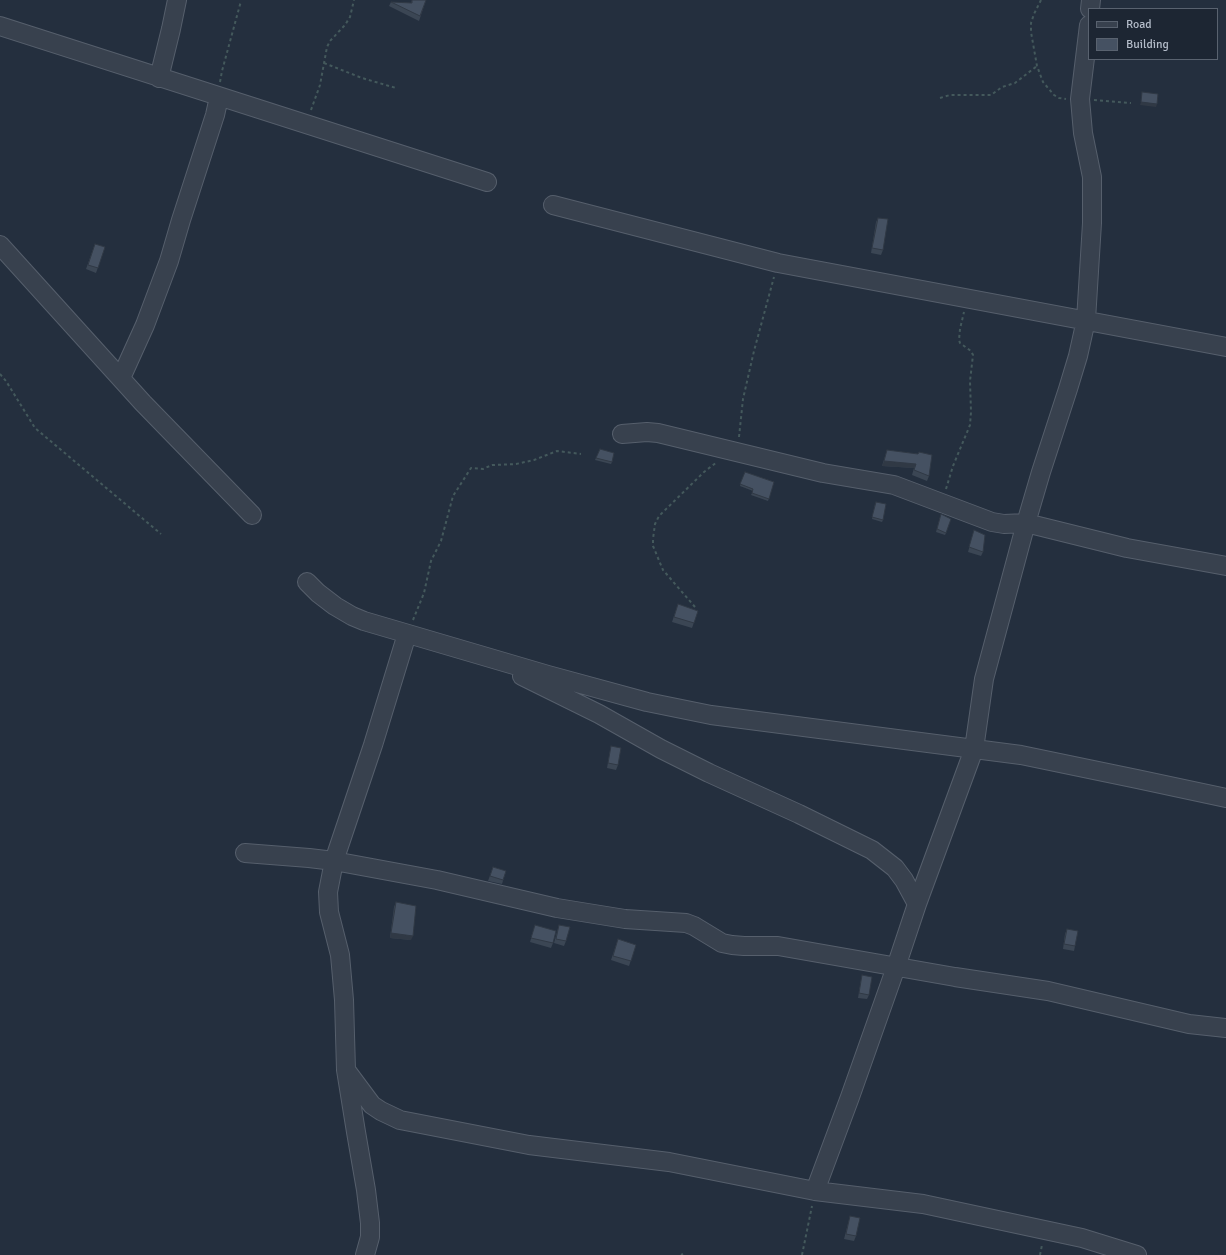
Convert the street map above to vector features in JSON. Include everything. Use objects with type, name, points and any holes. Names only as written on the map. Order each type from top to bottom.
[{"type":"street","points":[[159,78],[171,29],[176,0]]},
{"type":"street","points":[[0,26],[487,182]]},
{"type":"street","points":[[815,1191],[974,749],[984,679],[1026,523],[1078,356],[1086,320],[1092,223],[1092,177],[1083,132],[1080,99],[1088,33]]},
{"type":"street","points":[[121,378],[145,325],[169,261],[215,116],[219,97]]},
{"type":"street","points":[[553,205],[778,262],[1226,346]]},
{"type":"street","points":[[0,245],[158,419],[252,515]]},
{"type":"street","points":[[622,434],[647,432],[658,433],[823,473],[894,485],[992,522],[1004,524],[1026,523],[1127,548],[1226,566]]},
{"type":"street","points":[[307,582],[334,606],[364,621],[639,700],[711,715],[1021,755],[1226,798]]},
{"type":"street","points":[[365,1255],[370,1237],[370,1223],[346,1070],[344,1000],[340,955],[329,912],[328,892],[334,861],[373,744],[414,635]]},
{"type":"street","points":[[414,635],[513,672],[599,714],[661,749],[708,773],[799,814],[872,850],[895,868],[918,904]]},
{"type":"street","points":[[245,853],[334,861],[437,880],[557,908],[625,919],[686,923],[694,926],[722,943],[732,945],[778,946],[896,967],[1048,991],[1188,1024],[1226,1028]]},
{"type":"street","points":[[346,1070],[372,1105],[400,1120],[529,1145],[669,1162],[815,1191],[923,1204],[1082,1238],[1137,1255]]},
{"type":"path","points":[[306,125],[320,85],[327,47],[330,41],[350,18],[354,0]]},
{"type":"path","points":[[1041,0],[1031,23],[1031,32],[1037,66],[1043,82],[1056,97],[1131,103]]},
{"type":"path","points":[[219,97],[222,71],[241,2]]},
{"type":"path","points":[[324,63],[362,78],[396,88]]},
{"type":"path","points":[[940,98],[950,95],[991,95],[1002,87],[1016,83],[1037,66]]},
{"type":"path","points":[[695,607],[663,570],[653,546],[655,524],[659,516],[704,472],[735,452],[743,399],[754,351],[778,262]]},
{"type":"path","points":[[942,503],[953,466],[970,425],[973,355],[971,351],[960,343],[959,337],[965,308],[971,299]]},
{"type":"path","points":[[0,374],[6,381],[35,428],[161,534]]},
{"type":"path","points":[[414,635],[431,561],[441,541],[453,496],[471,468],[483,469],[492,465],[516,464],[557,451],[581,454]]},
{"type":"path","points":[[802,1255],[815,1191]]},
{"type":"building","points":[[412,0],[426,0],[420,16],[391,2],[412,3]]},
{"type":"building","points":[[1142,92],[1158,94],[1157,104],[1141,102]]},
{"type":"building","points":[[878,218],[888,219],[883,250],[872,248]]},
{"type":"building","points":[[95,244],[105,247],[98,268],[88,265]]},
{"type":"building","points":[[600,449],[614,453],[612,462],[596,458]]},
{"type":"building","points":[[887,450],[918,454],[919,452],[932,455],[929,476],[914,470],[916,464],[884,461]]},
{"type":"building","points":[[745,472],[774,482],[769,499],[752,493],[753,489],[740,484]]},
{"type":"building","points":[[876,502],[886,504],[883,520],[872,517]]},
{"type":"building","points":[[941,514],[951,519],[946,533],[937,529]]},
{"type":"building","points":[[974,530],[985,535],[983,552],[969,547]]},
{"type":"building","points":[[678,604],[698,611],[694,623],[674,617]]},
{"type":"building","points":[[611,746],[621,748],[618,765],[608,763]]},
{"type":"building","points":[[493,867],[506,871],[503,880],[490,876]]},
{"type":"building","points":[[396,902],[416,906],[413,936],[391,933]]},
{"type":"building","points":[[535,925],[556,931],[553,943],[531,938]]},
{"type":"building","points":[[559,925],[570,927],[566,941],[556,939]]},
{"type":"building","points":[[1067,929],[1078,931],[1075,946],[1064,944]]},
{"type":"building","points":[[618,939],[636,945],[631,961],[613,956]]},
{"type":"building","points":[[862,975],[872,977],[869,995],[859,993]]},
{"type":"building","points":[[850,1216],[860,1218],[856,1236],[846,1234]]}]
